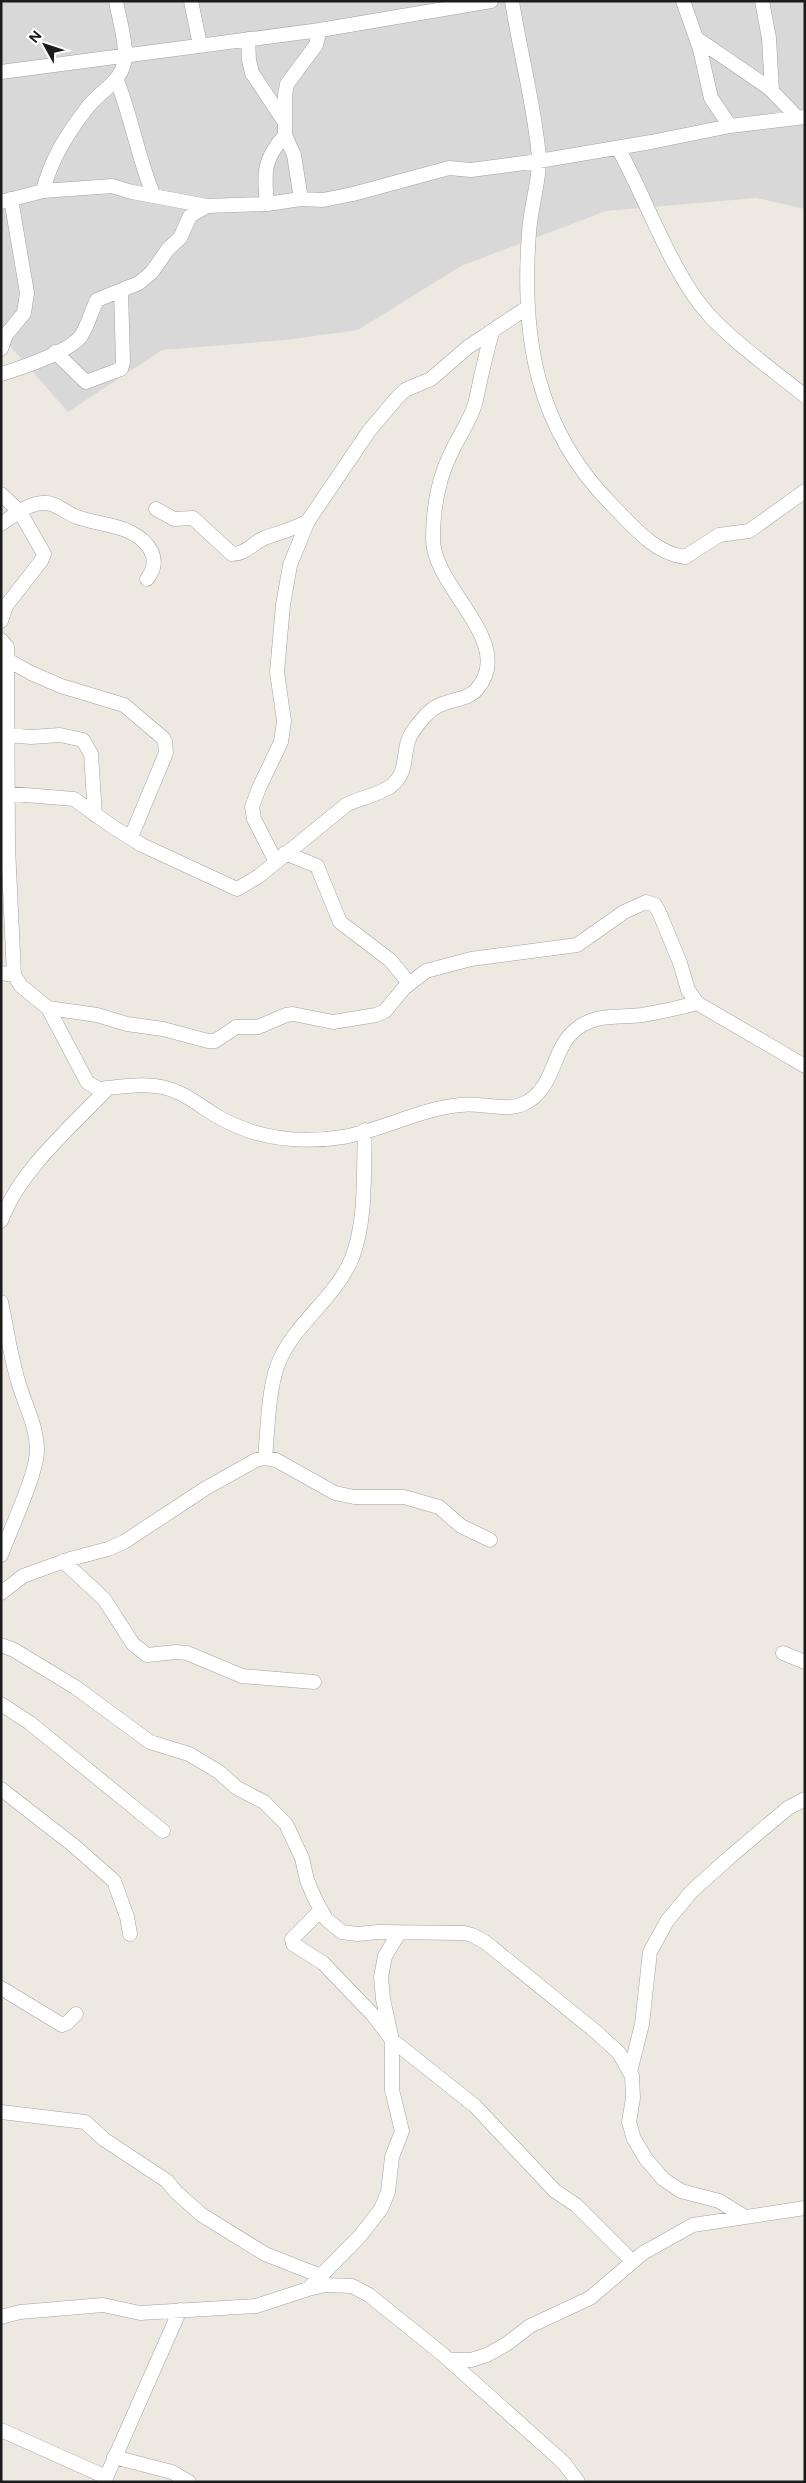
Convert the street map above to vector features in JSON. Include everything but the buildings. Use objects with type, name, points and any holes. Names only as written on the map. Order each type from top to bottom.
[{"type":"street","points":[[43,191],[53,159],[62,144],[89,105],[117,81],[125,55],[116,1]]},
{"type":"street","points":[[191,1],[200,45]]},
{"type":"street","points":[[1,72],[320,30],[491,1]]},
{"type":"street","points":[[512,1],[536,132],[539,161],[529,232],[528,307],[531,347],[538,376],[564,444],[602,495],[637,530],[664,552],[685,557],[720,534],[748,531],[805,491]]},
{"type":"street","points":[[683,1],[696,38],[711,98],[716,110],[730,126]]},
{"type":"street","points":[[762,1],[769,38],[772,91]]},
{"type":"street","points":[[266,204],[264,170],[285,128],[286,84],[316,45],[320,30]]},
{"type":"street","points":[[696,38],[772,91],[801,117]]},
{"type":"street","points":[[248,39],[252,73],[285,128],[294,155],[301,199]]},
{"type":"street","points":[[117,81],[127,105],[154,196]]},
{"type":"street","points":[[1,349],[6,336],[24,312],[27,293],[6,201],[43,191],[112,186],[207,206],[266,204],[301,199],[323,200],[449,168],[471,170],[539,161],[730,126],[801,117]]},
{"type":"street","points":[[618,148],[637,182],[671,253],[697,298],[709,314],[747,349],[805,396]]},
{"type":"street","points":[[1,374],[28,366],[80,337],[97,300],[102,296],[121,291],[139,283],[152,272],[164,254],[180,238],[190,216],[207,206]]},
{"type":"street","points":[[55,352],[86,382],[122,369],[121,291]]},
{"type":"street","points":[[409,983],[380,951],[340,922],[317,866],[281,858],[254,819],[252,808],[258,788],[281,742],[284,721],[277,672],[283,605],[290,565],[308,521],[369,431],[396,399],[405,390],[431,379],[468,347],[528,307]]},
{"type":"street","points":[[5,792],[74,799],[95,815],[155,851],[216,878],[232,888],[243,887],[346,805],[357,799],[374,796],[393,784],[403,769],[408,742],[418,724],[437,705],[476,692],[484,679],[488,666],[484,642],[469,614],[446,580],[434,551],[433,538],[436,495],[451,453],[475,404],[484,359],[493,330]]},
{"type":"street","points":[[1,494],[20,512],[44,554],[41,561],[6,606],[1,621]]},
{"type":"street","points":[[1,524],[33,505],[44,502],[76,517],[126,530],[153,552],[155,560],[152,573],[147,579]]},
{"type":"street","points":[[156,509],[174,519],[193,518],[232,554],[244,552],[267,537],[292,530],[308,521]]},
{"type":"street","points":[[1,640],[7,647],[3,697],[8,735],[5,792],[8,974],[48,1008],[87,1082],[98,1089],[163,1087],[183,1095],[218,1117],[265,1137],[287,1140],[343,1136],[460,1104],[513,1107],[524,1104],[538,1093],[549,1080],[567,1038],[574,1030],[602,1016],[639,1015],[697,1003]]},
{"type":"street","points":[[6,659],[31,673],[61,686],[119,702],[140,716],[164,740],[166,752],[131,837]]},
{"type":"street","points":[[8,735],[31,738],[60,735],[83,740],[91,754],[95,815]]},
{"type":"street","points":[[48,1008],[97,1015],[127,1024],[163,1029],[208,1042],[215,1041],[236,1026],[258,1027],[286,1015],[333,1022],[376,1015],[385,1011],[409,983],[426,971],[471,959],[577,945],[624,912],[646,902],[655,905],[659,912],[680,963],[688,990],[697,1003],[805,1066]]},
{"type":"street","points":[[1,1221],[13,1196],[30,1171],[108,1088]]},
{"type":"street","points":[[265,1458],[273,1389],[280,1357],[290,1341],[342,1280],[352,1258],[362,1225],[365,1130]]},
{"type":"street","points":[[1,1302],[18,1383],[29,1413],[37,1450],[35,1466],[1,1555]]},
{"type":"street","points":[[1,1592],[23,1576],[63,1561],[108,1549],[124,1542],[206,1488],[256,1460],[265,1458],[276,1460],[335,1493],[354,1497],[404,1497],[439,1507],[461,1526],[490,1540]]},
{"type":"street","points":[[63,1561],[104,1598],[133,1644],[147,1655],[176,1652],[187,1653],[242,1676],[314,1682]]},
{"type":"street","points":[[1,1645],[14,1650],[75,1687],[150,1742],[189,1754],[219,1772],[237,1788],[264,1802],[286,1824],[302,1858],[310,1888],[321,1910],[332,1925],[347,1934],[464,1933],[477,1937],[594,2030],[619,2054],[630,2072]]},
{"type":"street","points":[[783,1652],[805,1662]]},
{"type":"street","points":[[1,1704],[30,1723],[163,1831]]},
{"type":"street","points":[[1,1789],[74,1845],[114,1881],[127,1917],[130,1934]]},
{"type":"street","points":[[745,2217],[712,2198],[681,2191],[662,2179],[646,2159],[634,2139],[629,2122],[633,2098],[630,2072],[642,2024],[650,1952],[666,1920],[692,1891],[731,1856],[788,1808],[805,1799]]},
{"type":"street","points":[[321,1910],[291,1942],[330,1971],[373,2015],[392,2040],[475,2106],[554,2191],[576,2205],[632,2261]]},
{"type":"street","points":[[308,2289],[360,2236],[381,2209],[388,2192],[392,2157],[402,2132],[392,2090],[392,2040],[386,2015],[381,1978],[385,1956],[399,1933]]},
{"type":"street","points":[[1,1988],[62,2025],[68,2023],[76,2014]]},
{"type":"street","points":[[1,2112],[84,2122],[105,2140],[167,2180],[176,2192],[202,2215],[265,2254],[321,2276]]},
{"type":"street","points":[[450,2360],[471,2360],[487,2355],[508,2343],[530,2326],[590,2298],[632,2261],[693,2225],[805,2208]]},
{"type":"street","points":[[1,2317],[20,2312],[51,2308],[103,2304],[140,2313],[261,2305],[308,2289],[343,2284],[360,2289],[450,2360],[564,2463],[578,2482]]},
{"type":"street","points":[[1,2430],[105,2479],[180,2310]]},
{"type":"street","points":[[114,2457],[172,2472],[189,2482]]},
{"type":"shaded area","points":[[1,1],[805,1],[805,209],[756,198],[606,211],[461,266],[358,330],[286,340],[162,350],[68,412],[1,336]]}]
